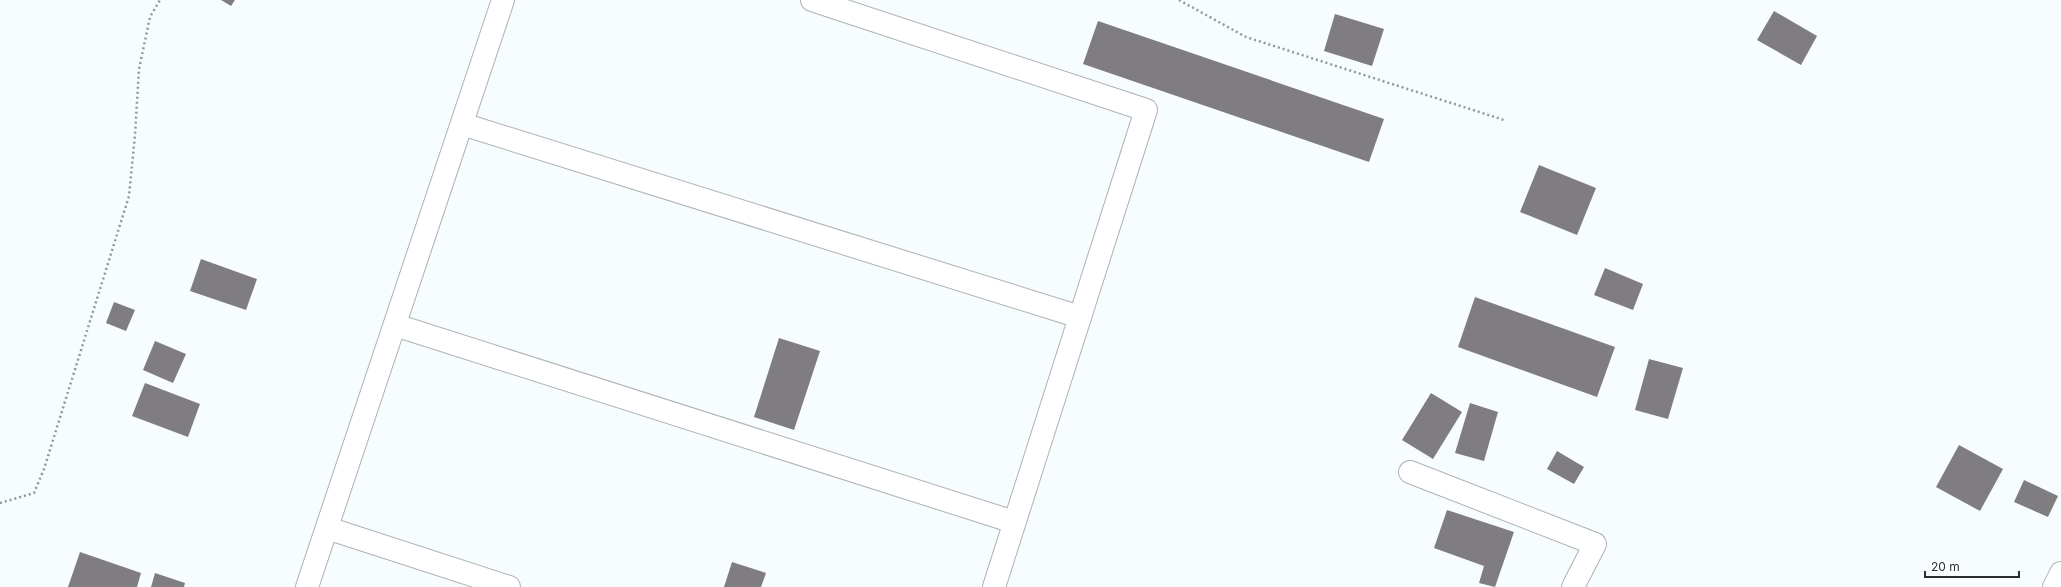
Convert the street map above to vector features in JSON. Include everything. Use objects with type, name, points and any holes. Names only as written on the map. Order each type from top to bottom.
[{"type":"street","points":[[307,587],[503,0]]},
{"type":"street","points":[[812,0],[1146,110],[994,587]]},
{"type":"street","points":[[462,124],[1080,317]]},
{"type":"street","points":[[395,325],[1014,522]]},
{"type":"street","points":[[1410,472],[1595,544],[1573,587]]},
{"type":"street","points":[[327,528],[509,587]]},
{"type":"street","points":[[2054,587],[2061,573]]},
{"type":"path","points":[[0,503],[34,494],[44,469],[129,196],[139,70],[150,17],[160,0]]},
{"type":"path","points":[[1179,0],[1246,37],[1504,120]]},
{"type":"building","points":[[221,0],[235,0],[231,6]]},
{"type":"building","points":[[1774,11],[1817,36],[1801,65],[1757,40]]},
{"type":"building","points":[[1335,14],[1384,29],[1372,66],[1324,51]]},
{"type":"building","points":[[1098,21],[1384,119],[1369,162],[1083,64]]},
{"type":"building","points":[[1539,165],[1596,188],[1577,235],[1520,212]]},
{"type":"building","points":[[201,259],[257,279],[246,310],[190,291]]},
{"type":"building","points":[[1605,268],[1643,284],[1633,310],[1594,295]]},
{"type":"building","points":[[1475,297],[1615,347],[1597,397],[1458,347]]},
{"type":"building","points":[[114,302],[135,310],[126,331],[106,323]]},
{"type":"building","points":[[779,338],[820,351],[794,430],[754,417]]},
{"type":"building","points":[[155,341],[186,354],[173,383],[143,370]]},
{"type":"building","points":[[1649,359],[1683,368],[1668,419],[1635,410]]},
{"type":"building","points":[[145,383],[200,404],[188,437],[132,416]]},
{"type":"building","points":[[1431,393],[1462,412],[1433,459],[1402,440]]},
{"type":"building","points":[[1470,403],[1498,412],[1484,461],[1455,453]]},
{"type":"building","points":[[1959,445],[2003,469],[1980,511],[1936,487]]},
{"type":"building","points":[[1557,451],[1584,467],[1574,484],[1547,469]]},
{"type":"building","points":[[2024,480],[2058,496],[2048,517],[2014,502]]},
{"type":"building","points":[[1447,510],[1514,532],[1495,587],[1479,583],[1484,566],[1434,548]]},
{"type":"building","points":[[80,552],[141,573],[137,587],[68,587]]},
{"type":"building","points":[[732,562],[766,573],[761,587],[724,587]]},
{"type":"building","points":[[155,573],[185,583],[184,587],[151,587]]}]
